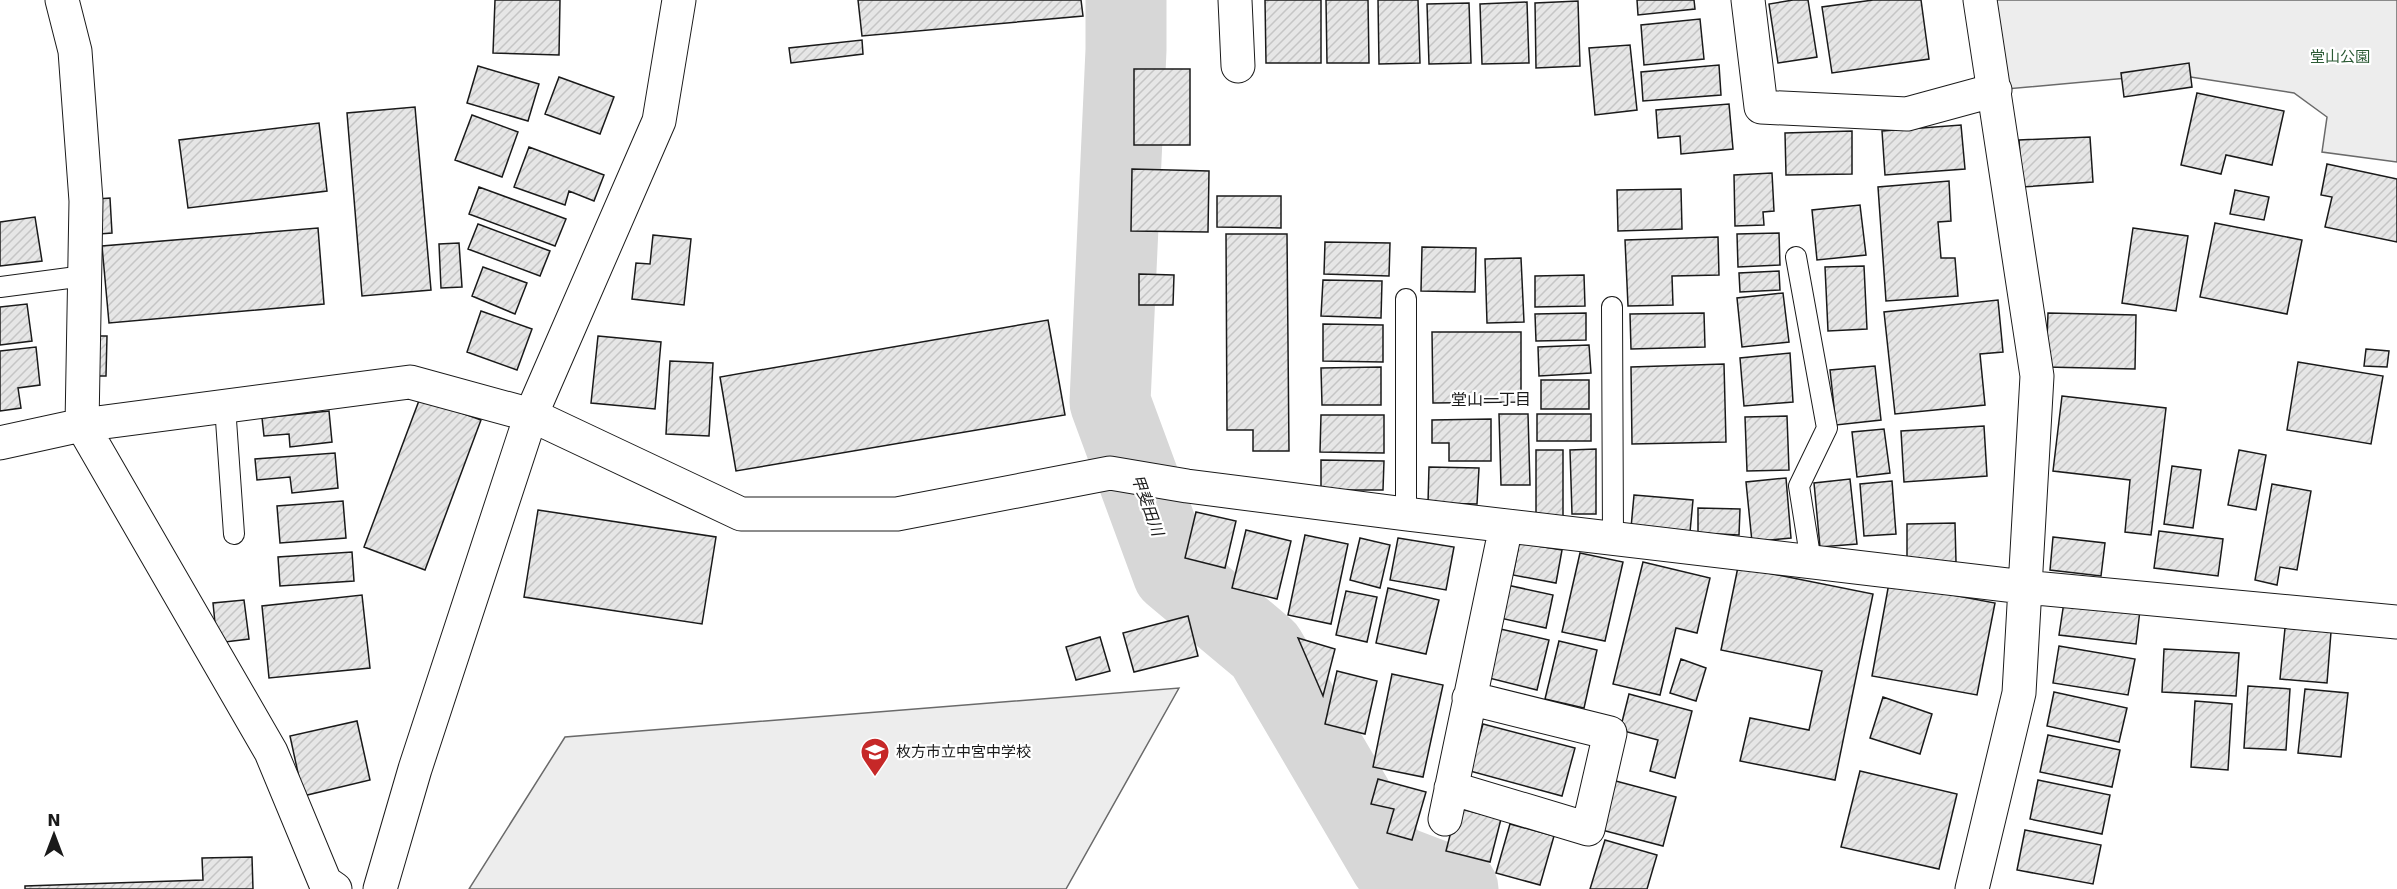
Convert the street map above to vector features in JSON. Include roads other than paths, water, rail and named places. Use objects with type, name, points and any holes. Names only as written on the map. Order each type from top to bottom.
[{"type":"street","points":[[62,0],[75,51],[86,201],[82,425],[271,752],[325,882],[335,889]]},
{"type":"street","points":[[380,889],[415,769],[531,415],[659,121],[679,0]]},
{"type":"street","points":[[1235,0],[1238,66]]},
{"type":"street","points":[[1748,0],[1761,107],[1907,114],[1995,90]]},
{"type":"street","points":[[1972,889],[2019,693],[2037,376],[1980,0]]},
{"type":"street","points":[[0,443],[82,425],[410,382],[531,415],[741,514],[897,514],[1110,473],[1187,486],[1407,514],[2024,587],[2397,622]]},
{"type":"street","points":[[1469,698],[1610,733],[1588,829],[1448,803],[1469,698],[1506,526]]},
{"type":"lane","points":[[1796,257],[1827,428],[1799,486],[1810,562]]},
{"type":"lane","points":[[0,287],[84,276]]},
{"type":"lane","points":[[1407,299],[1407,514]]},
{"type":"lane","points":[[1612,307],[1613,538]]},
{"type":"lane","points":[[225,406],[234,534]]},
{"type":"waterway","name":"甲斐田川","points":[[1126,0],[1126,50],[1110,402],[1173,573],[1265,650],[1390,863],[1458,889]]},
{"type":"place","name":"枚方市立中宮中学校","points":[[875,778]]},
{"type":"district","name":"堂山一丁目","points":[[1491,399]]},
{"type":"park label","name":"堂山公園","points":[[2340,57]]}]
